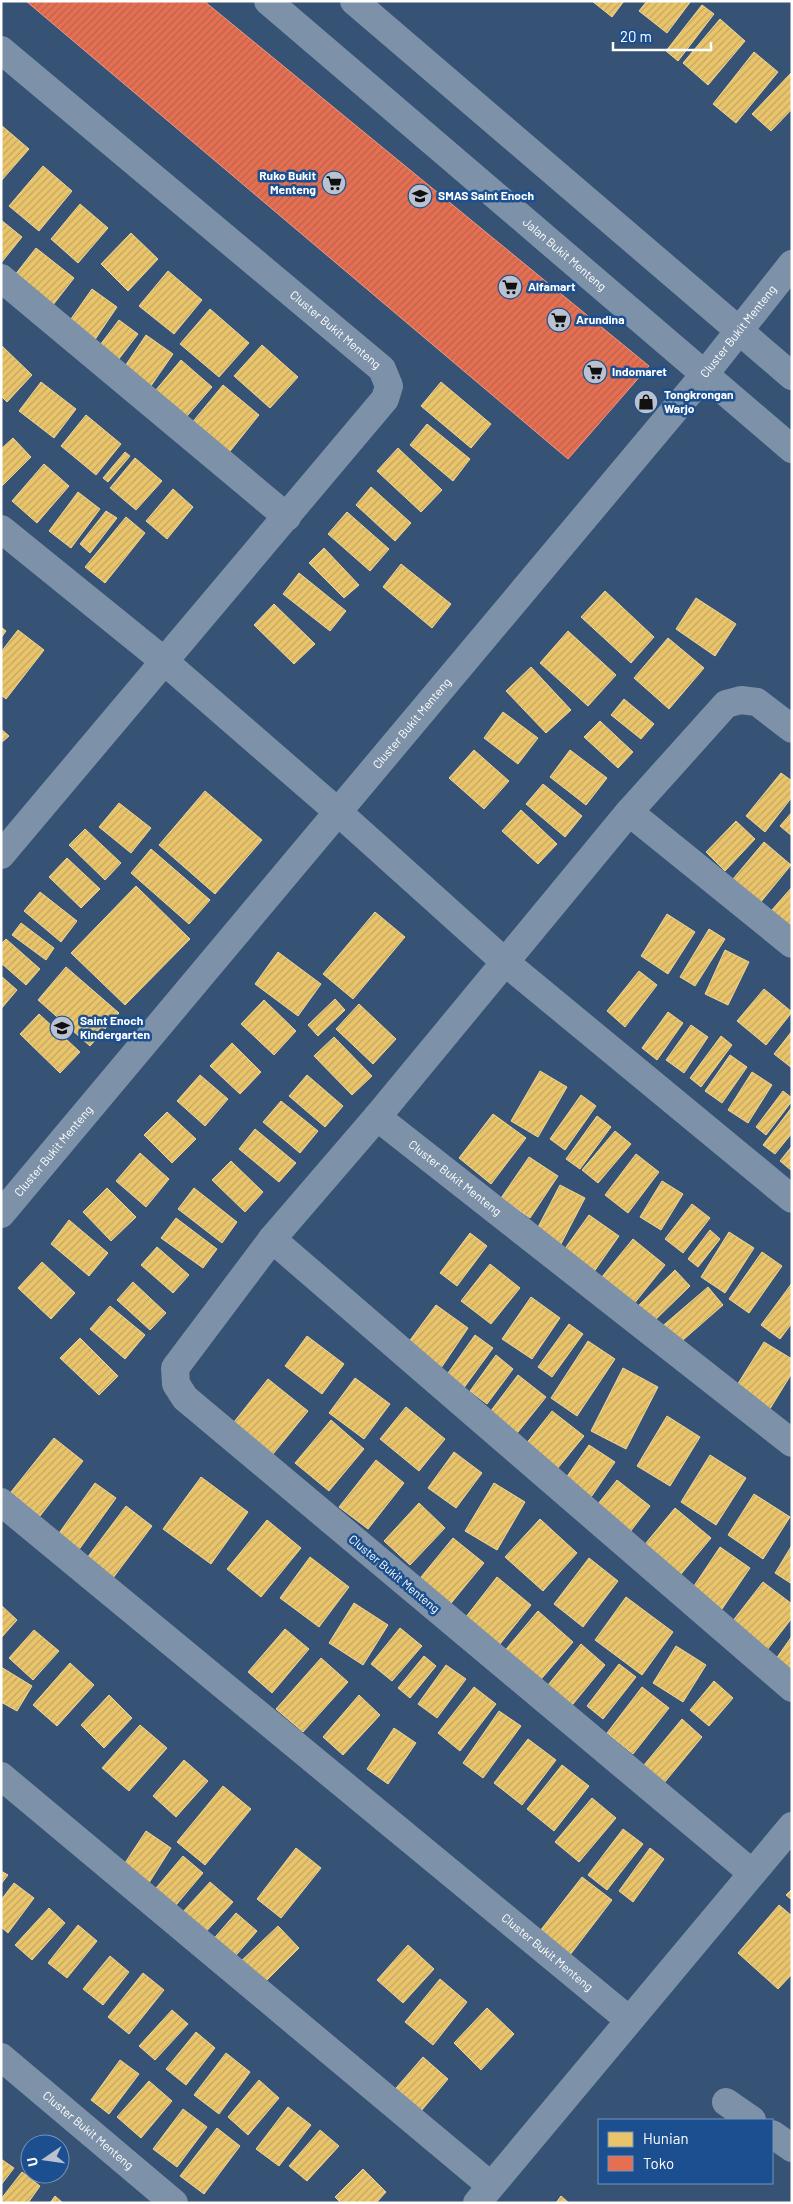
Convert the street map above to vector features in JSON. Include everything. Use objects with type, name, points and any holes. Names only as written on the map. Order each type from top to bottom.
[{"type":"street","name":"Jalan Bukit Menteng","points":[[268,1],[792,450]]},
{"type":"street","points":[[354,1],[792,376]]},
{"type":"street","name":"Cluster Bukit Menteng","points":[[1,50],[382,369],[389,386],[385,399],[287,517],[164,661],[6,840]]},
{"type":"street","name":"Cluster Bukit Menteng","points":[[1,1214],[704,375],[792,264]]},
{"type":"street","points":[[1,278],[287,517]]},
{"type":"street","points":[[1,528],[164,661],[338,812],[505,962],[792,1199]]},
{"type":"street","name":"Cluster Bukit Menteng","points":[[752,1873],[185,1398],[176,1384],[175,1368],[272,1239],[377,1117],[629,812],[726,704],[742,700],[757,702],[792,729]]},
{"type":"street","points":[[629,812],[792,944]]},
{"type":"street","name":"Cluster Bukit Menteng","points":[[377,1117],[792,1443]]},
{"type":"street","points":[[272,1239],[792,1688]]},
{"type":"street","name":"Cluster Bukit Menteng","points":[[1,1502],[629,2020]]},
{"type":"street","points":[[1,1776],[483,2194],[792,1826]]},
{"type":"street","name":"Cluster Bukit Menteng","points":[[1,2057],[174,2203]]},
{"type":"street","points":[[726,2102],[751,2119]]},
{"type":"street","points":[[773,2135],[792,2148]]},
{"type":"building: Hunian","points":[[592,1],[624,1],[612,17]]},
{"type":"building: Hunian","points":[[647,1],[691,1],[667,33],[639,11]]},
{"type":"building: Hunian","points":[[702,5],[714,14],[678,61],[666,51]]},
{"type":"building: Hunian","points":[[720,19],[745,41],[708,85],[683,63]]},
{"type":"building: Hunian","points":[[754,52],[778,72],[736,123],[713,104]]},
{"type":"building: Hunian","points":[[792,72],[792,109],[771,131],[752,114]]},
{"type":"building: Hunian","points":[[1,125],[29,149],[1,181]]},
{"type":"building: Hunian","points":[[43,166],[72,191],[39,231],[9,206]]},
{"type":"building: Hunian","points":[[80,204],[108,228],[78,263],[51,239]]},
{"type":"building: Hunian","points":[[1,220],[22,237],[1,263]]},
{"type":"building: Hunian","points":[[131,233],[158,259],[128,291],[101,264]]},
{"type":"building: Hunian","points":[[36,248],[74,278],[49,310],[11,280]]},
{"type":"building: Hunian","points":[[168,271],[202,300],[174,334],[139,306]]},
{"type":"building: Hunian","points":[[92,289],[117,307],[92,344],[66,326]]},
{"type":"building: Hunian","points":[[210,309],[249,343],[219,377],[180,344]]},
{"type":"building: Hunian","points":[[119,320],[138,334],[115,364],[97,349]]},
{"type":"building: Hunian","points":[[146,335],[173,354],[146,393],[119,375]]},
{"type":"building: Hunian","points":[[1,345],[32,375],[7,402],[1,396]]},
{"type":"building: Hunian","points":[[262,345],[298,377],[270,408],[234,376]]},
{"type":"building: Hunian","points":[[181,360],[212,387],[181,423],[150,397]]},
{"type":"building: Hunian","points":[[41,382],[76,409],[54,438],[19,411]]},
{"type":"building: Hunian","points":[[441,382],[491,424],[471,448],[421,406]]},
{"type":"building: Hunian","points":[[223,385],[259,415],[223,460],[186,430]]},
{"type":"building: Hunian","points":[[86,415],[121,444],[96,475],[61,446]]},
{"type":"building: Hunian","points":[[427,424],[470,459],[453,481],[410,445]]},
{"type":"building: Hunian","points":[[13,438],[31,457],[1,487],[1,449]]},
{"type":"building: Hunian","points":[[398,448],[442,490],[421,512],[377,471]]},
{"type":"building: Hunian","points":[[125,452],[130,456],[108,482],[103,478]]},
{"type":"building: Hunian","points":[[135,458],[162,481],[136,510],[110,488]]},
{"type":"building: Hunian","points":[[44,464],[69,486],[37,523],[12,501]]},
{"type":"building: Hunian","points":[[371,487],[411,523],[395,541],[356,505]]},
{"type":"building: Hunian","points":[[173,489],[193,507],[167,539],[146,521]]},
{"type":"building: Hunian","points":[[78,492],[100,509],[71,548],[49,531]]},
{"type":"building: Hunian","points":[[106,511],[117,518],[90,553],[80,544]]},
{"type":"building: Hunian","points":[[347,512],[389,549],[370,571],[328,534]]},
{"type":"building: Hunian","points":[[126,517],[145,533],[105,583],[85,567]]},
{"type":"building: Hunian","points":[[324,548],[359,585],[344,598],[309,563]]},
{"type":"building: Hunian","points":[[401,564],[451,604],[432,628],[383,587]]},
{"type":"building: Hunian","points":[[299,573],[346,611],[330,631],[283,594]]},
{"type":"building: Hunian","points":[[605,591],[654,637],[631,663],[581,617]]},
{"type":"building: Hunian","points":[[696,598],[736,624],[715,656],[676,629]]},
{"type":"building: Hunian","points":[[274,604],[315,644],[294,664],[254,625]]},
{"type":"building: Hunian","points":[[1,627],[6,631],[1,638]]},
{"type":"building: Hunian","points":[[18,630],[44,650],[6,699],[1,695],[1,652]]},
{"type":"building: Hunian","points":[[568,631],[616,675],[588,706],[540,663]]},
{"type":"building: Hunian","points":[[668,638],[704,668],[669,709],[634,678]]},
{"type":"building: Hunian","points":[[531,667],[571,710],[546,733],[506,691]]},
{"type":"building: Hunian","points":[[624,699],[654,724],[641,739],[611,715]]},
{"type":"building: Hunian","points":[[503,712],[538,738],[518,764],[484,738]]},
{"type":"building: Hunian","points":[[600,721],[633,752],[618,768],[584,737]]},
{"type":"building: Hunian","points":[[1,729],[9,736],[1,743]]},
{"type":"building: Hunian","points":[[474,750],[509,781],[484,809],[449,778]]},
{"type":"building: Hunian","points":[[570,750],[607,778],[586,805],[550,777]]},
{"type":"building: Hunian","points":[[781,773],[792,781],[792,797],[765,832],[746,816]]},
{"type":"building: Hunian","points":[[543,784],[582,816],[565,837],[526,804]]},
{"type":"building: Hunian","points":[[205,791],[262,840],[215,894],[159,845]]},
{"type":"building: Hunian","points":[[119,803],[151,828],[131,853],[99,827]]},
{"type":"building: Hunian","points":[[521,810],[557,844],[538,864],[502,831]]},
{"type":"building: Hunian","points":[[792,812],[792,836],[780,826]]},
{"type":"building: Hunian","points":[[736,821],[755,839],[725,871],[706,852]]},
{"type":"building: Hunian","points":[[85,829],[121,863],[105,880],[69,845]]},
{"type":"building: Hunian","points":[[764,842],[791,865],[760,903],[733,879]]},
{"type":"building: Hunian","points":[[151,849],[210,900],[189,924],[131,873]]},
{"type":"building: Hunian","points":[[67,858],[100,889],[81,908],[49,877]]},
{"type":"building: Hunian","points":[[136,886],[190,939],[125,1005],[71,953]]},
{"type":"building: Hunian","points":[[792,887],[792,929],[771,911]]},
{"type":"building: Hunian","points":[[40,892],[77,921],[61,942],[24,911]]},
{"type":"building: Hunian","points":[[375,912],[405,937],[353,999],[323,974]]},
{"type":"building: Hunian","points":[[667,914],[695,932],[668,974],[641,956]]},
{"type":"building: Hunian","points":[[21,923],[54,948],[46,960],[12,935]]},
{"type":"building: Hunian","points":[[709,929],[725,939],[695,986],[680,977]]},
{"type":"building: Hunian","points":[[6,939],[40,969],[26,985],[1,963],[1,944]]},
{"type":"building: Hunian","points":[[725,950],[749,962],[728,1005],[705,994]]},
{"type":"building: Hunian","points":[[278,952],[321,984],[298,1016],[255,984]]},
{"type":"building: Hunian","points":[[66,967],[119,1013],[90,1046],[38,1000]]},
{"type":"building: Hunian","points":[[639,971],[657,985],[625,1027],[607,1011]]},
{"type":"building: Hunian","points":[[1,976],[17,990],[1,1009]]},
{"type":"building: Hunian","points":[[764,989],[792,1012],[766,1045],[737,1021]]},
{"type":"building: Hunian","points":[[335,999],[345,1010],[318,1036],[308,1025]]},
{"type":"building: Hunian","points":[[264,1000],[296,1031],[274,1055],[241,1024]]},
{"type":"building: Hunian","points":[[359,1004],[396,1039],[373,1064],[336,1029]]},
{"type":"building: Hunian","points":[[668,1012],[683,1023],[657,1060],[642,1048]]},
{"type":"building: Hunian","points":[[39,1014],[80,1052],[60,1073],[20,1034]]},
{"type":"building: Hunian","points":[[691,1025],[708,1037],[684,1073],[666,1060]]},
{"type":"building: Hunian","points":[[792,1031],[792,1068],[774,1054]]},
{"type":"building: Hunian","points":[[721,1036],[732,1045],[701,1087],[690,1078]]},
{"type":"building: Hunian","points":[[334,1037],[372,1076],[352,1095],[314,1056]]},
{"type":"building: Hunian","points":[[232,1043],[261,1072],[240,1094],[210,1066]]},
{"type":"building: Hunian","points":[[730,1055],[747,1067],[722,1103],[705,1091]]},
{"type":"building: Hunian","points":[[540,1071],[567,1087],[538,1137],[511,1121]]},
{"type":"building: Hunian","points":[[752,1072],[772,1085],[748,1123],[728,1110]]},
{"type":"building: Hunian","points":[[200,1075],[228,1099],[205,1126],[177,1101]]},
{"type":"building: Hunian","points":[[307,1075],[343,1106],[325,1127],[289,1096]]},
{"type":"building: Hunian","points":[[783,1091],[792,1098],[792,1101],[766,1135],[756,1127]]},
{"type":"building: Hunian","points":[[581,1095],[596,1106],[565,1150],[550,1139]]},
{"type":"building: Hunian","points":[[281,1101],[318,1131],[300,1153],[263,1122]]},
{"type":"building: Hunian","points":[[792,1107],[792,1133],[775,1154],[763,1145]]},
{"type":"building: Hunian","points":[[167,1112],[196,1139],[172,1163],[144,1135]]},
{"type":"building: Hunian","points":[[493,1114],[526,1138],[491,1184],[459,1158]]},
{"type":"building: Hunian","points":[[597,1116],[611,1127],[580,1169],[566,1159]]},
{"type":"building: Hunian","points":[[255,1129],[296,1163],[279,1182],[239,1149]]},
{"type":"building: Hunian","points":[[615,1131],[631,1144],[598,1183],[582,1170]]},
{"type":"building: Hunian","points":[[792,1146],[792,1171],[780,1161]]},
{"type":"building: Hunian","points":[[140,1153],[169,1179],[146,1207],[116,1181]]},
{"type":"building: Hunian","points":[[636,1154],[659,1172],[628,1213],[605,1195]]},
{"type":"building: Hunian","points":[[529,1157],[558,1176],[530,1218],[501,1198]]},
{"type":"building: Hunian","points":[[231,1161],[263,1192],[245,1212],[212,1180]]},
{"type":"building: Hunian","points":[[662,1181],[683,1194],[661,1230],[640,1217]]},
{"type":"building: Hunian","points":[[560,1185],[585,1198],[561,1244],[536,1231]]},
{"type":"building: Hunian","points":[[107,1188],[136,1217],[111,1241],[83,1212]]},
{"type":"building: Hunian","points":[[194,1188],[237,1222],[222,1243],[178,1209]]},
{"type":"building: Hunian","points":[[692,1204],[710,1218],[683,1253],[665,1239]]},
{"type":"building: Hunian","points":[[589,1215],[619,1236],[591,1276],[561,1254]]},
{"type":"building: Hunian","points":[[176,1218],[217,1249],[203,1268],[161,1238]]},
{"type":"building: Hunian","points":[[69,1220],[108,1253],[89,1276],[51,1244]]},
{"type":"building: Hunian","points":[[710,1230],[720,1239],[698,1267],[688,1259]]},
{"type":"building: Hunian","points":[[729,1232],[754,1248],[725,1293],[701,1277]]},
{"type":"building: Hunian","points":[[470,1233],[487,1246],[457,1286],[440,1273]]},
{"type":"building: Hunian","points":[[633,1239],[665,1265],[633,1305],[601,1278]]},
{"type":"building: Hunian","points":[[157,1247],[189,1275],[173,1293],[141,1265]]},
{"type":"building: Hunian","points":[[762,1252],[782,1266],[749,1313],[729,1299]]},
{"type":"building: Hunian","points":[[42,1262],[75,1293],[51,1319],[18,1288]]},
{"type":"building: Hunian","points":[[490,1264],[520,1288],[491,1324],[461,1301]]},
{"type":"building: Hunian","points":[[675,1270],[690,1286],[649,1326],[634,1310]]},
{"type":"building: Hunian","points":[[133,1282],[166,1313],[150,1330],[117,1300]]},
{"type":"building: Hunian","points":[[792,1283],[792,1323],[780,1339],[761,1325]]},
{"type":"building: Hunian","points":[[708,1287],[723,1305],[675,1347],[659,1329]]},
{"type":"building: Hunian","points":[[531,1297],[560,1318],[532,1359],[502,1339]]},
{"type":"building: Hunian","points":[[436,1305],[468,1328],[439,1371],[405,1347]]},
{"type":"building: Hunian","points":[[110,1306],[145,1335],[125,1359],[90,1329]]},
{"type":"building: Hunian","points":[[569,1324],[583,1334],[552,1377],[538,1367]]},
{"type":"building: Hunian","points":[[475,1335],[493,1348],[463,1389],[446,1376]]},
{"type":"building: Hunian","points":[[307,1336],[344,1364],[322,1394],[285,1366]]},
{"type":"building: Hunian","points":[[80,1338],[118,1376],[99,1395],[60,1358]]},
{"type":"building: Hunian","points":[[588,1341],[615,1359],[577,1416],[551,1398]]},
{"type":"building: Hunian","points":[[764,1342],[792,1359],[792,1373],[768,1412],[734,1390]]},
{"type":"building: Hunian","points":[[496,1355],[513,1369],[487,1404],[470,1391]]},
{"type":"building: Hunian","points":[[623,1368],[658,1387],[626,1449],[591,1431]]},
{"type":"building: Hunian","points":[[518,1375],[546,1397],[514,1437],[487,1416]]},
{"type":"building: Hunian","points":[[355,1378],[390,1404],[364,1439],[329,1413]]},
{"type":"building: Hunian","points":[[268,1379],[308,1411],[273,1454],[234,1422]]},
{"type":"building: Hunian","points":[[406,1407],[445,1439],[419,1471],[380,1439]]},
{"type":"building: Hunian","points":[[552,1411],[584,1436],[553,1474],[522,1449]]},
{"type":"building: Hunian","points":[[667,1416],[700,1437],[670,1486],[637,1466]]},
{"type":"building: Hunian","points":[[331,1420],[364,1449],[329,1491],[295,1463]]},
{"type":"building: Hunian","points":[[54,1438],[83,1461],[40,1516],[11,1492]]},
{"type":"building: Hunian","points":[[589,1445],[615,1462],[587,1503],[561,1485]]},
{"type":"building: Hunian","points":[[454,1452],[482,1473],[456,1508],[428,1488]]},
{"type":"building: Hunian","points":[[710,1455],[746,1478],[716,1525],[681,1502]]},
{"type":"building: Hunian","points":[[376,1460],[404,1483],[368,1529],[339,1507]]},
{"type":"building: Hunian","points":[[201,1477],[248,1512],[211,1564],[163,1529]]},
{"type":"building: Hunian","points":[[617,1480],[650,1506],[623,1541],[590,1514]]},
{"type":"building: Hunian","points":[[95,1483],[116,1498],[78,1551],[57,1536]]},
{"type":"building: Hunian","points":[[494,1483],[525,1502],[497,1550],[465,1531]]},
{"type":"building: Hunian","points":[[754,1494],[790,1517],[763,1559],[728,1535]]},
{"type":"building: Hunian","points":[[419,1503],[445,1528],[410,1565],[384,1541]]},
{"type":"building: Hunian","points":[[126,1506],[152,1526],[113,1578],[87,1558]]},
{"type":"building: Hunian","points":[[675,1508],[711,1538],[677,1579],[641,1549]]},
{"type":"building: Hunian","points":[[540,1519],[577,1553],[543,1591],[505,1557]]},
{"type":"building: Hunian","points":[[267,1520],[301,1548],[261,1597],[227,1569]]},
{"type":"building: Hunian","points":[[453,1538],[484,1563],[443,1613],[412,1588]]},
{"type":"building: Hunian","points":[[792,1545],[792,1584],[775,1573]]},
{"type":"building: Hunian","points":[[720,1547],[750,1568],[722,1609],[692,1589]]},
{"type":"building: Hunian","points":[[310,1557],[349,1587],[319,1627],[280,1598]]},
{"type":"building: Hunian","points":[[589,1558],[618,1581],[583,1627],[554,1604]]},
{"type":"building: Hunian","points":[[497,1577],[531,1605],[496,1649],[462,1622]]},
{"type":"building: Hunian","points":[[763,1582],[792,1604],[792,1618],[767,1650],[732,1622]]},
{"type":"building: Hunian","points":[[626,1597],[673,1632],[642,1675],[595,1640]]},
{"type":"building: Hunian","points":[[354,1603],[388,1625],[363,1665],[329,1643]]},
{"type":"building: Hunian","points":[[1,1605],[17,1620],[1,1638]]},
{"type":"building: Hunian","points":[[538,1611],[573,1642],[537,1684],[502,1654]]},
{"type":"building: Hunian","points":[[400,1628],[422,1646],[392,1681],[371,1664]]},
{"type":"building: Hunian","points":[[285,1629],[309,1649],[272,1693],[248,1672]]},
{"type":"building: Hunian","points":[[34,1630],[59,1651],[33,1680],[9,1658]]},
{"type":"building: Hunian","points":[[792,1636],[792,1681],[771,1666]]},
{"type":"building: Hunian","points":[[581,1644],[605,1665],[564,1715],[540,1695]]},
{"type":"building: Hunian","points":[[676,1646],[706,1665],[683,1702],[653,1683]]},
{"type":"building: Hunian","points":[[424,1656],[436,1666],[410,1698],[398,1688]]},
{"type":"building: Hunian","points":[[321,1658],[348,1682],[303,1732],[276,1709]]},
{"type":"building: Hunian","points":[[70,1663],[94,1685],[57,1726],[33,1705]]},
{"type":"building: Hunian","points":[[619,1664],[636,1677],[603,1719],[587,1706]]},
{"type":"building: Hunian","points":[[446,1665],[466,1679],[437,1718],[418,1704]]},
{"type":"building: Hunian","points":[[1,1667],[32,1686],[17,1711],[1,1702]]},
{"type":"building: Hunian","points":[[714,1681],[733,1698],[709,1726],[690,1710]]},
{"type":"building: Hunian","points":[[474,1687],[496,1704],[460,1751],[438,1733]]},
{"type":"building: Hunian","points":[[642,1687],[669,1708],[633,1754],[607,1733]]},
{"type":"building: Hunian","points":[[109,1695],[132,1718],[104,1748],[81,1725]]},
{"type":"building: Hunian","points":[[359,1695],[380,1715],[343,1755],[323,1737]]},
{"type":"building: Hunian","points":[[499,1711],[521,1726],[483,1778],[463,1763]]},
{"type":"building: Hunian","points":[[682,1719],[702,1737],[664,1783],[644,1765]]},
{"type":"building: Hunian","points":[[140,1725],[167,1748],[129,1791],[102,1768]]},
{"type":"building: Hunian","points":[[394,1728],[416,1743],[388,1784],[367,1769]]},
{"type":"building: Hunian","points":[[528,1739],[556,1760],[522,1805],[494,1783]]},
{"type":"building: Hunian","points":[[184,1760],[208,1781],[176,1817],[153,1796]]},
{"type":"building: Hunian","points":[[562,1765],[589,1786],[554,1831],[527,1809]]},
{"type":"building: Hunian","points":[[223,1786],[251,1809],[205,1865],[177,1842]]},
{"type":"building: Hunian","points":[[592,1798],[616,1818],[579,1862],[555,1842]]},
{"type":"building: Hunian","points":[[623,1829],[643,1844],[607,1890],[588,1875]]},
{"type":"building: Hunian","points":[[146,1831],[171,1848],[147,1886],[121,1869]]},
{"type":"building: Hunian","points":[[296,1848],[321,1868],[281,1918],[257,1899]]},
{"type":"building: Hunian","points":[[650,1848],[664,1859],[633,1902],[619,1891]]},
{"type":"building: Hunian","points":[[183,1856],[203,1873],[171,1911],[151,1894]]},
{"type":"building: Hunian","points":[[1,1871],[8,1875],[1,1884]]},
{"type":"building: Hunian","points":[[582,1877],[612,1900],[570,1955],[540,1931]]},
{"type":"building: Hunian","points":[[210,1882],[233,1902],[203,1935],[181,1914]]},
{"type":"building: Hunian","points":[[14,1883],[34,1898],[8,1933],[1,1927],[1,1900]]},
{"type":"building: Hunian","points":[[792,1889],[792,1900],[786,1895]]},
{"type":"building: Hunian","points":[[779,1905],[792,1916],[792,1974],[778,1989],[738,1953]]},
{"type":"building: Hunian","points":[[49,1908],[65,1923],[32,1960],[15,1945]]},
{"type":"building: Hunian","points":[[236,1913],[257,1931],[231,1961],[210,1943]]},
{"type":"building: Hunian","points":[[78,1925],[97,1941],[67,1978],[48,1963]]},
{"type":"building: Hunian","points":[[278,1926],[299,1948],[259,1988],[237,1965]]},
{"type":"building: Hunian","points":[[408,1945],[434,1969],[403,2003],[377,1980]]},
{"type":"building: Hunian","points":[[110,1956],[129,1972],[103,2005],[83,1989]]},
{"type":"building: Hunian","points":[[143,1973],[164,1990],[129,2034],[108,2017]]},
{"type":"building: Hunian","points":[[440,1979],[467,2002],[433,2045],[405,2022]]},
{"type":"building: Hunian","points":[[487,2008],[514,2034],[481,2070],[454,2043]]},
{"type":"building: Hunian","points":[[172,2010],[188,2024],[155,2060],[139,2046]]},
{"type":"building: Hunian","points":[[196,2032],[215,2048],[186,2085],[166,2069]]},
{"type":"building: Hunian","points":[[226,2053],[250,2072],[219,2114],[194,2095]]},
{"type":"building: Hunian","points":[[423,2057],[448,2079],[416,2117],[390,2095]]},
{"type":"building: Hunian","points":[[120,2060],[139,2074],[109,2114],[91,2100]]},
{"type":"building: Hunian","points":[[259,2080],[279,2098],[248,2135],[228,2117]]},
{"type":"building: Hunian","points":[[149,2081],[172,2101],[141,2138],[117,2117]]},
{"type":"building: Hunian","points":[[288,2107],[311,2125],[279,2166],[256,2149]]},
{"type":"building: Hunian","points":[[183,2109],[207,2127],[177,2167],[153,2149]]},
{"type":"building: Hunian","points":[[217,2128],[240,2146],[204,2194],[180,2176]]},
{"type":"building: Hunian","points":[[320,2130],[339,2146],[307,2181],[289,2166]]},
{"type":"building: Hunian","points":[[1,2159],[14,2168],[1,2185]]},
{"type":"building: Hunian","points":[[363,2169],[386,2192],[376,2203],[341,2203],[335,2197]]},
{"type":"building: Hunian","points":[[20,2175],[20,2184],[37,2184],[40,2186],[28,2203],[1,2203],[1,2199]]},
{"type":"building: Hunian","points":[[55,2196],[63,2203],[50,2203]]},
{"type":"building: Hunian","points":[[561,2196],[569,2203],[556,2203]]},
{"type":"building: Toko","name":"Ruko Bukit Menteng","points":[[26,1],[204,1],[649,366],[568,459]]},
{"type":"place","name":"Ruko Bukit Menteng","points":[[334,183]]},
{"type":"place","name":"SMAS Saint Enoch","points":[[420,196]]},
{"type":"place","name":"Alfamart","points":[[510,287]]},
{"type":"place","name":"Arundina","points":[[559,320]]},
{"type":"place","name":"Indomaret","points":[[595,372]]},
{"type":"place","name":"Tongkrongan Warjo","points":[[646,402]]},
{"type":"place","name":"Saint Enoch Kindergarten","points":[[62,1028]]}]
